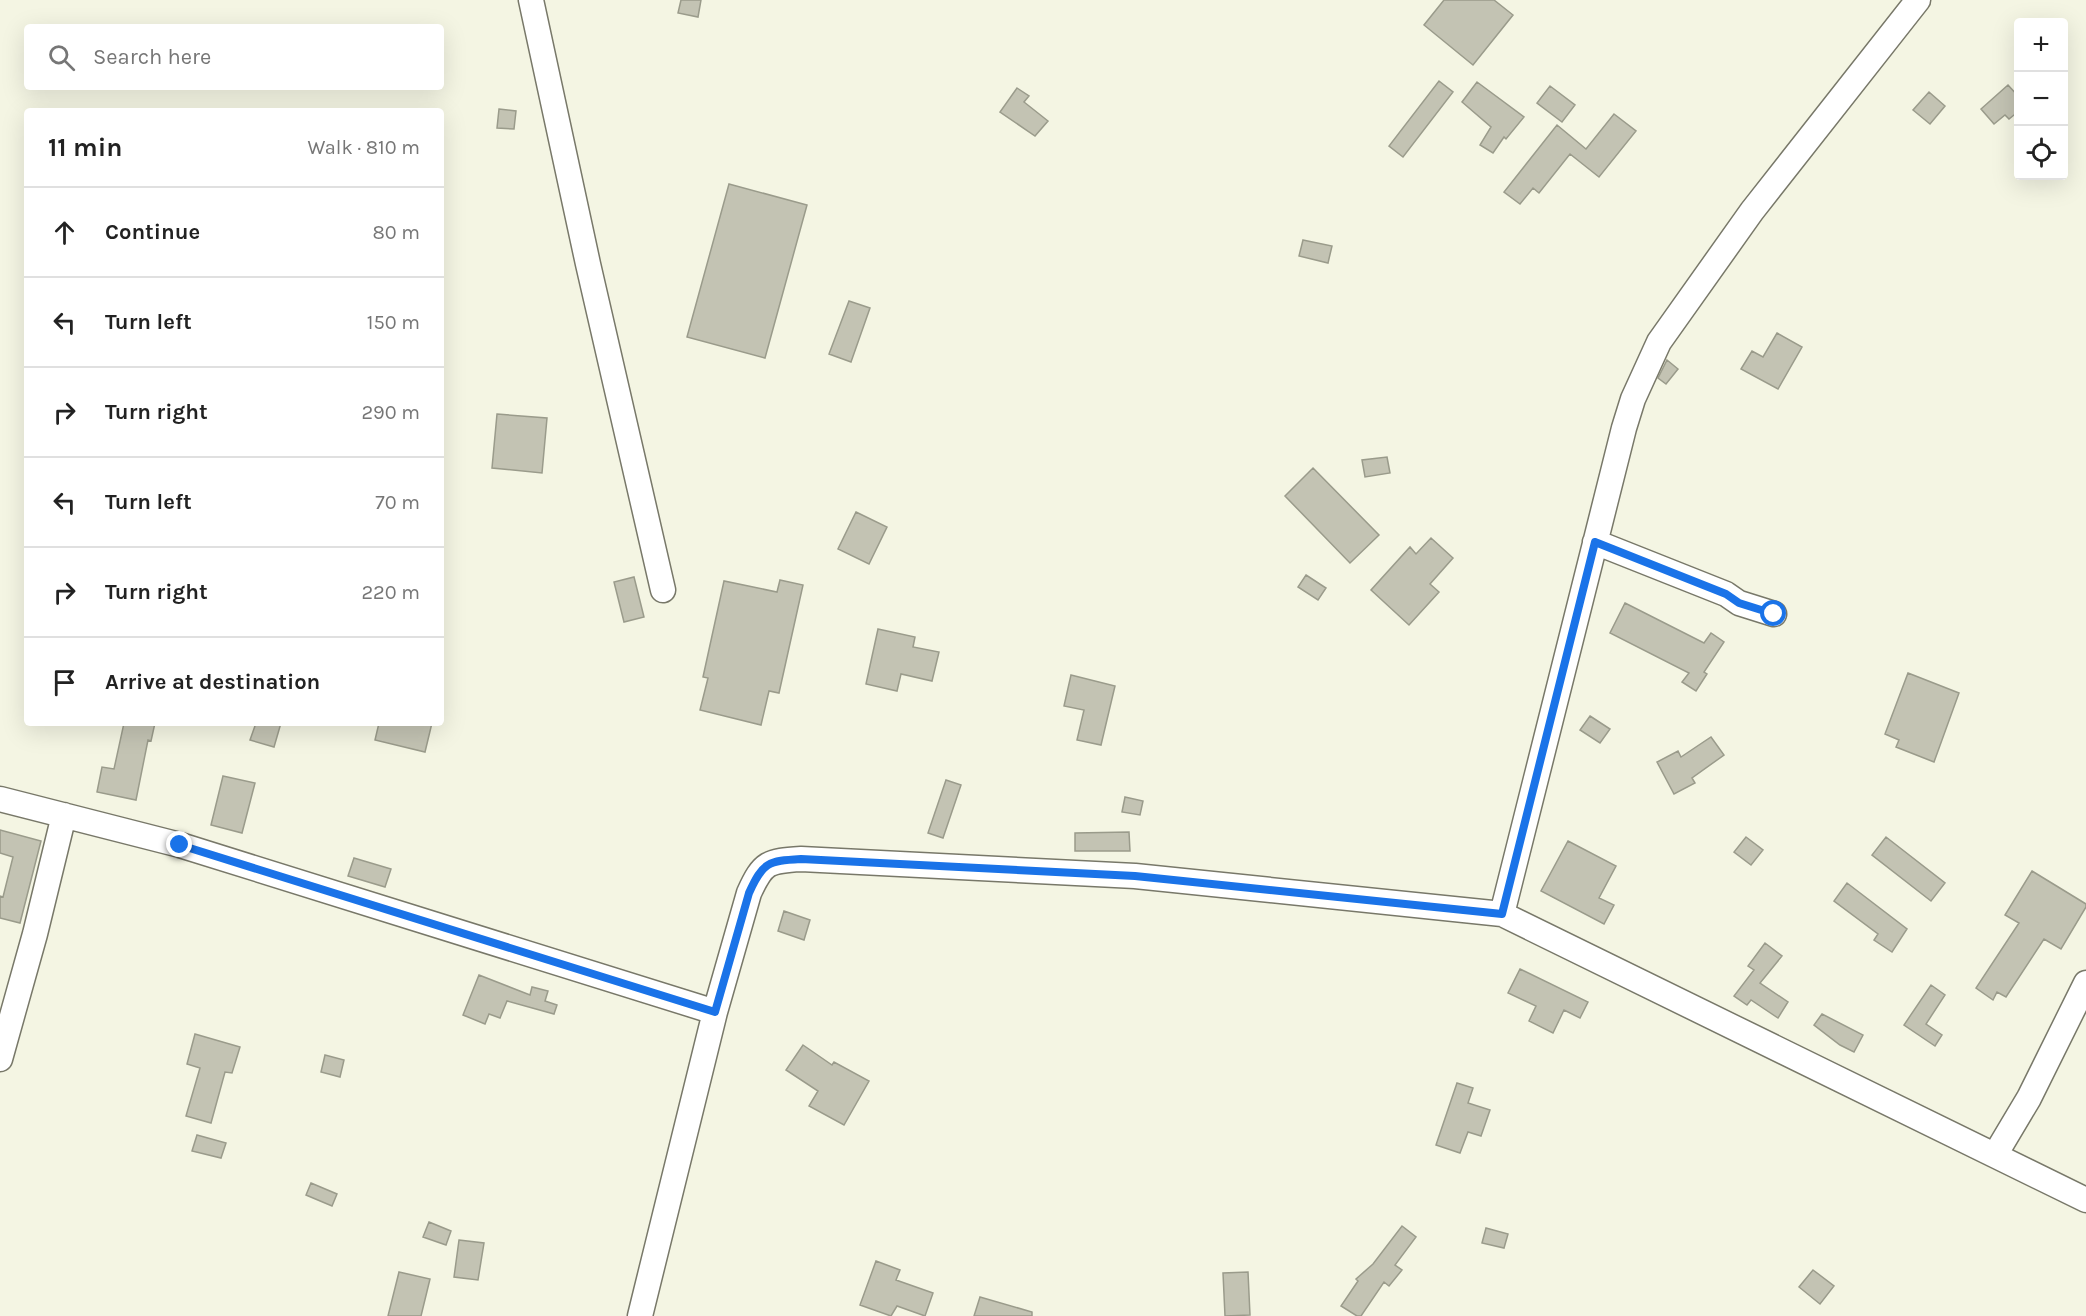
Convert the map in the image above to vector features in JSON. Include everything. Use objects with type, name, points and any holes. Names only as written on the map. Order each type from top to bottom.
[{"type":"street","points":[[531,0],[588,264],[663,590]]},
{"type":"street","points":[[1502,914],[1633,399],[1659,342],[1752,211],[1918,0]]},
{"type":"street","points":[[1595,542],[1726,594],[1739,603],[1774,614]]},
{"type":"street","points":[[0,799],[180,845],[715,1012]]},
{"type":"street","points":[[0,1059],[35,934],[64,815]]},
{"type":"street","points":[[640,1316],[715,1012],[749,893],[757,875],[774,860],[801,859],[1135,876],[1502,914],[2086,1200]]},
{"type":"street","points":[[1995,1155],[2029,1098],[2086,983]]},
{"type":"building","points":[[681,0],[701,0],[698,17],[678,13]]},
{"type":"building","points":[[1444,0],[1494,0],[1513,15],[1473,65],[1424,25]]},
{"type":"building","points":[[1439,81],[1453,92],[1403,157],[1389,146]]},
{"type":"building","points":[[1477,82],[1524,117],[1506,139],[1504,137],[1493,153],[1480,145],[1491,127],[1462,102]]},
{"type":"building","points":[[2008,85],[2014,92],[2014,115],[2009,119],[2005,115],[1994,124],[1981,109]]},
{"type":"building","points":[[1550,86],[1575,105],[1562,122],[1537,103]]},
{"type":"building","points":[[1017,88],[1029,96],[1024,102],[1048,121],[1035,136],[1000,112]]},
{"type":"building","points":[[1929,92],[1945,106],[1930,124],[1913,110]]},
{"type":"building","points":[[499,109],[516,111],[514,129],[497,128]]},
{"type":"building","points":[[1614,114],[1636,131],[1599,177],[1570,154],[1539,193],[1533,188],[1520,204],[1504,192],[1557,125],[1586,149]]},
{"type":"building","points":[[729,184],[807,205],[765,358],[687,337]]},
{"type":"building","points":[[1303,240],[1332,246],[1328,263],[1299,256]]},
{"type":"building","points":[[849,301],[870,308],[851,362],[829,354]]},
{"type":"building","points":[[1777,333],[1802,347],[1778,389],[1741,369],[1752,351],[1763,357]]},
{"type":"building","points":[[1667,360],[1678,369],[1666,384],[1658,378]]},
{"type":"building","points":[[497,414],[547,418],[542,473],[492,468]]},
{"type":"building","points":[[1387,457],[1390,473],[1365,477],[1362,460]]},
{"type":"building","points":[[1313,468],[1379,535],[1350,563],[1285,496]]},
{"type":"building","points":[[856,512],[887,527],[869,564],[838,549]]},
{"type":"building","points":[[1431,538],[1453,558],[1430,584],[1439,592],[1409,625],[1371,590],[1410,547],[1416,554]]},
{"type":"building","points":[[1306,575],[1326,588],[1318,600],[1298,587]]},
{"type":"building","points":[[634,577],[644,617],[624,622],[614,582]]},
{"type":"building","points":[[780,580],[803,585],[779,693],[769,691],[761,725],[700,710],[708,678],[703,677],[724,581],[777,592]]},
{"type":"building","points":[[1625,603],[1704,643],[1711,633],[1724,642],[1704,672],[1707,674],[1696,691],[1682,682],[1689,673],[1610,633]]},
{"type":"building","points":[[878,629],[915,637],[913,647],[939,652],[932,681],[901,674],[897,691],[866,684]]},
{"type":"building","points":[[1908,673],[1959,693],[1934,762],[1896,747],[1899,740],[1885,734]]},
{"type":"building","points":[[1071,675],[1115,686],[1101,745],[1077,740],[1084,710],[1064,706]]},
{"type":"building","points":[[1590,716],[1610,729],[1600,743],[1580,730]]},
{"type":"building","points":[[123,726],[154,726],[151,741],[148,740],[136,800],[97,792],[102,767],[114,769]]},
{"type":"building","points":[[255,726],[280,726],[274,747],[250,740]]},
{"type":"building","points":[[378,726],[431,726],[425,752],[375,740]]},
{"type":"building","points":[[1711,737],[1724,755],[1692,778],[1695,783],[1674,794],[1657,762],[1678,751],[1681,757]]},
{"type":"building","points":[[223,776],[255,783],[242,833],[211,825]]},
{"type":"building","points":[[946,780],[961,785],[943,838],[928,833]]},
{"type":"building","points":[[1125,797],[1143,801],[1140,815],[1122,812]]},
{"type":"building","points":[[0,830],[41,841],[20,923],[0,918],[0,896],[3,897],[13,857],[0,853]]},
{"type":"building","points":[[1129,832],[1130,851],[1075,851],[1075,833]]},
{"type":"building","points":[[1746,837],[1763,850],[1751,865],[1734,852]]},
{"type":"building","points":[[1886,837],[1945,883],[1931,901],[1872,855]]},
{"type":"building","points":[[1568,841],[1616,866],[1599,898],[1614,905],[1604,924],[1541,891]]},
{"type":"building","points":[[354,858],[391,869],[385,887],[348,876]]},
{"type":"building","points":[[2032,871],[2086,904],[2086,907],[2061,949],[2044,939],[2006,997],[1997,992],[1993,1000],[1976,988],[2019,923],[2005,915]]},
{"type":"building","points":[[1847,883],[1907,929],[1892,952],[1874,940],[1878,934],[1834,901]]},
{"type":"building","points":[[784,911],[810,920],[804,940],[778,931]]},
{"type":"building","points":[[1765,943],[1782,956],[1760,983],[1788,1002],[1778,1018],[1751,1000],[1747,1005],[1734,996],[1754,970],[1748,966]]},
{"type":"building","points":[[1520,969],[1588,1002],[1580,1018],[1564,1010],[1553,1033],[1529,1021],[1536,1006],[1508,993]]},
{"type":"building","points":[[479,975],[530,995],[532,987],[548,991],[545,1001],[557,1005],[554,1014],[507,1001],[500,1018],[489,1014],[485,1024],[463,1015]]},
{"type":"building","points":[[1931,985],[1945,995],[1926,1024],[1942,1035],[1935,1046],[1904,1025]]},
{"type":"building","points":[[1822,1014],[1863,1035],[1854,1052],[1840,1045],[1814,1025]]},
{"type":"building","points":[[195,1034],[240,1047],[232,1073],[225,1072],[211,1123],[186,1116],[200,1068],[187,1064]]},
{"type":"building","points":[[803,1045],[832,1065],[834,1062],[869,1081],[844,1125],[809,1106],[818,1091],[786,1070]]},
{"type":"building","points":[[325,1055],[344,1060],[340,1077],[321,1072]]},
{"type":"building","points":[[1457,1083],[1473,1088],[1468,1103],[1490,1110],[1481,1136],[1468,1132],[1460,1153],[1436,1145]]},
{"type":"building","points":[[197,1135],[226,1143],[221,1158],[192,1151]]},
{"type":"building","points":[[311,1183],[337,1194],[332,1206],[306,1195]]},
{"type":"building","points":[[429,1222],[451,1231],[446,1245],[423,1237]]},
{"type":"building","points":[[1402,1226],[1416,1237],[1395,1265],[1402,1270],[1389,1286],[1384,1282],[1361,1316],[1357,1316],[1341,1306],[1358,1281],[1356,1279],[1373,1264]]},
{"type":"building","points":[[1486,1228],[1508,1234],[1504,1248],[1482,1243]]},
{"type":"building","points":[[459,1240],[484,1243],[478,1280],[454,1277]]},
{"type":"building","points":[[876,1261],[900,1270],[896,1280],[933,1293],[925,1316],[897,1306],[891,1316],[860,1305]]},
{"type":"building","points":[[1813,1270],[1834,1286],[1820,1304],[1799,1287]]},
{"type":"building","points":[[399,1272],[430,1279],[421,1316],[388,1316]]},
{"type":"building","points":[[1248,1272],[1250,1315],[1225,1316],[1223,1273]]},
{"type":"building","points":[[980,1297],[1032,1312],[1032,1316],[974,1316]]},
{"type":"route","points":[[180,845],[715,1012],[749,893],[757,875],[774,860],[801,859],[1135,876],[1502,914],[1595,542],[1726,594],[1739,603],[1774,614]]}]
